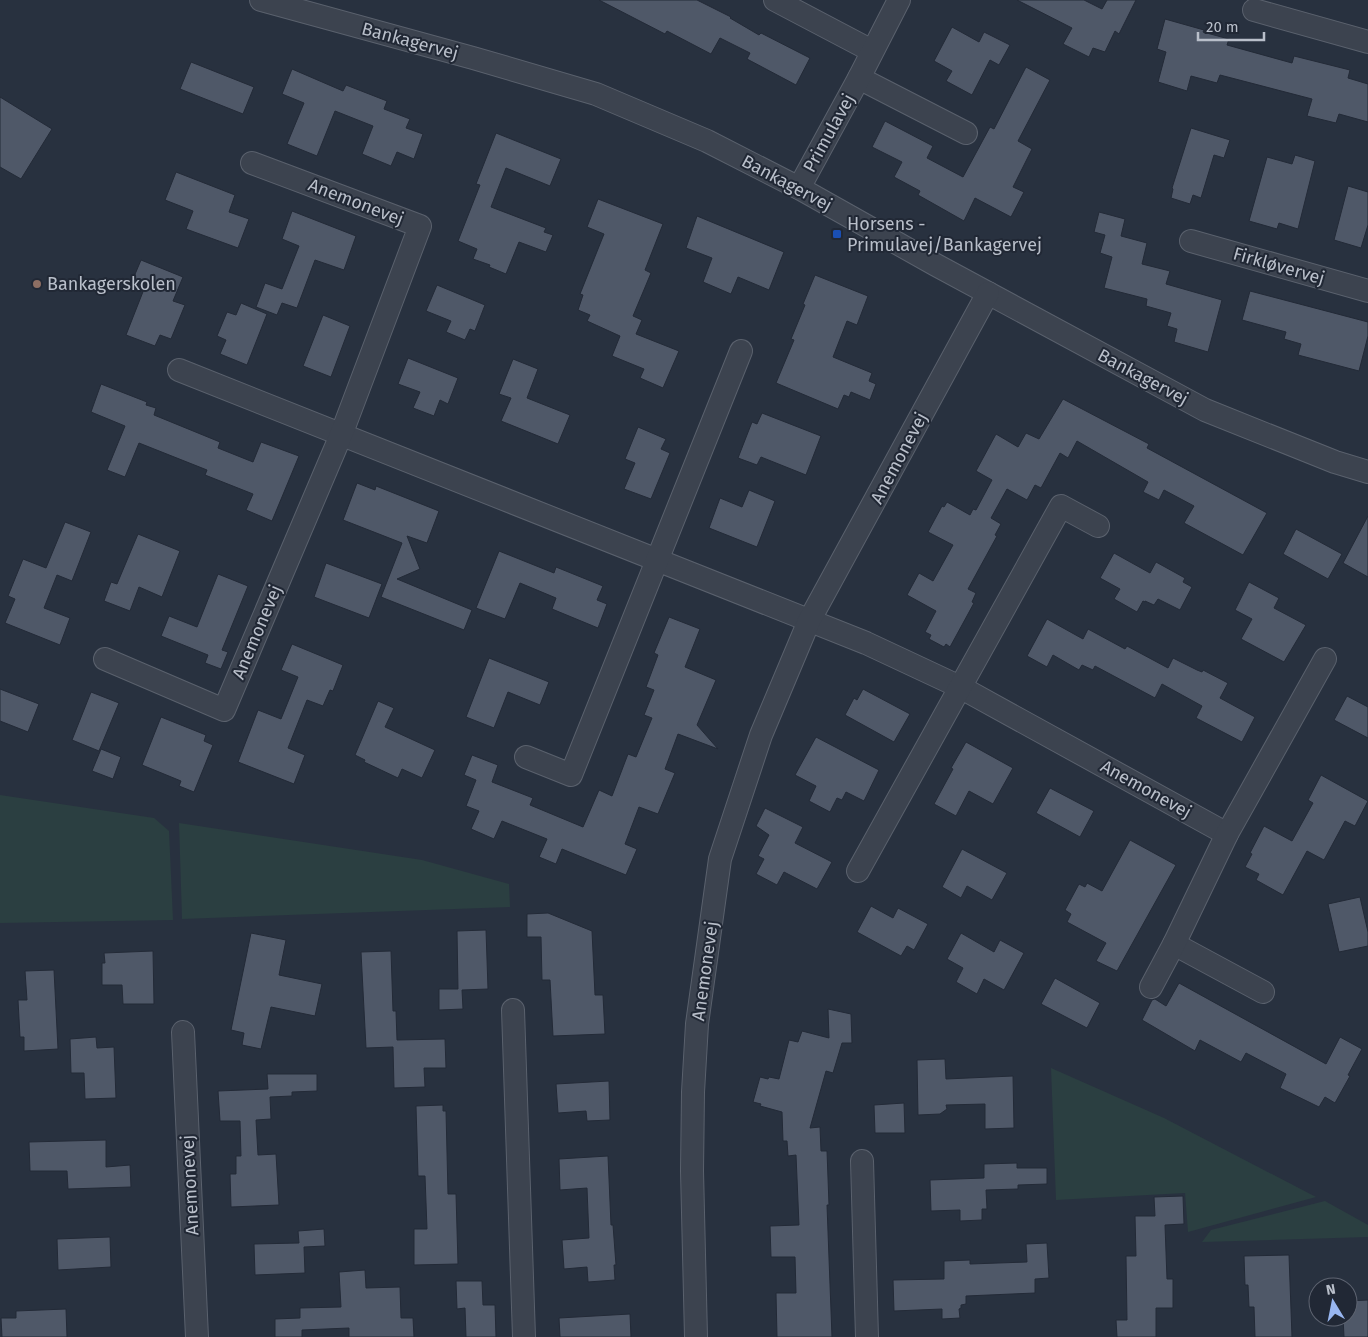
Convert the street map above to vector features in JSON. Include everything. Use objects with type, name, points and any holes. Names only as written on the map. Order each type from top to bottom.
[{"type":"street","name":"Bankagervej","points":[[261,0],[596,94],[707,141],[799,188],[1205,410],[1335,462],[1368,472]]},
{"type":"street","points":[[776,0],[872,52]]},
{"type":"street","name":"Primulavej","points":[[799,188],[899,0]]},
{"type":"street","points":[[1254,10],[1368,42]]},
{"type":"street","name":"Primulavej","points":[[859,78],[966,134]]},
{"type":"street","name":"Anemonevej","points":[[105,659],[224,710],[341,435],[420,226],[252,163]]},
{"type":"street","name":"Firkløvervej","points":[[1191,241],[1368,291]]},
{"type":"street","name":"Anemonevej","points":[[696,1337],[692,1171],[693,1092],[697,1024],[720,859],[761,735],[810,621],[988,293]]},
{"type":"street","points":[[526,756],[570,775],[741,351]]},
{"type":"street","name":"Anemonevej","points":[[179,370],[866,644],[960,687],[1227,834]]},
{"type":"street","points":[[858,871],[1061,506],[1098,526]]},
{"type":"street","points":[[1151,987],[1227,834],[1325,660]]},
{"type":"street","points":[[1174,944],[1263,992]]},
{"type":"street","points":[[513,1010],[524,1337]]},
{"type":"street","name":"Anemonevej","points":[[183,1032],[197,1337]]},
{"type":"street","points":[[862,1161],[867,1337]]},
{"type":"green space","points":[[0,795],[154,818],[169,831],[173,920],[0,923]]},
{"type":"green space","points":[[179,823],[422,860],[509,884],[510,907],[182,919]]},
{"type":"green space","points":[[1051,1068],[1164,1118],[1316,1197],[1188,1232],[1185,1193],[1056,1200]]},
{"type":"green space","points":[[1325,1201],[1368,1225],[1368,1237],[1202,1242],[1211,1230]]},
{"type":"building","points":[[599,0],[697,0],[731,17],[759,35],[761,33],[810,58],[796,85],[747,59],[750,53],[720,38],[711,54],[667,31],[665,34]]},
{"type":"building","points":[[1017,0],[1084,0],[1102,9],[1107,0],[1136,0],[1119,34],[1115,31],[1105,52],[1093,48],[1089,57],[1063,44],[1072,28]]},
{"type":"building","points":[[1165,19],[1229,39],[1227,45],[1292,63],[1294,56],[1350,70],[1348,78],[1368,84],[1368,122],[1339,114],[1336,123],[1307,116],[1312,99],[1220,75],[1217,83],[1191,76],[1187,91],[1158,82],[1166,52],[1157,49]]},
{"type":"building","points":[[952,27],[979,42],[984,32],[1010,45],[999,65],[990,60],[972,95],[946,81],[952,71],[934,61]]},
{"type":"building","points":[[191,62],[254,87],[243,114],[180,89]]},
{"type":"building","points":[[1026,67],[1050,80],[1018,141],[1032,149],[1013,187],[1024,192],[1011,217],[975,198],[964,221],[918,195],[920,191],[894,177],[902,162],[872,147],[885,121],[933,146],[927,158],[963,177],[990,127],[994,129]]},
{"type":"building","points":[[292,69],[343,91],[346,85],[387,101],[384,109],[410,119],[406,128],[423,134],[414,159],[397,152],[391,166],[362,154],[373,126],[335,111],[317,156],[287,144],[304,103],[282,94]]},
{"type":"building","points":[[0,97],[52,129],[21,179],[0,167]]},
{"type":"building","points":[[1191,128],[1230,140],[1224,158],[1214,155],[1201,198],[1193,195],[1190,204],[1171,198],[1172,188]]},
{"type":"building","points":[[496,133],[561,159],[550,186],[506,168],[491,207],[546,228],[544,232],[553,235],[546,252],[519,242],[506,274],[489,267],[490,265],[473,259],[477,249],[458,241],[480,185],[476,184]]},
{"type":"building","points":[[1295,155],[1315,161],[1298,229],[1279,223],[1277,229],[1249,221],[1267,157],[1292,164]]},
{"type":"building","points":[[176,172],[235,195],[229,212],[249,219],[238,248],[186,229],[193,211],[165,200]]},
{"type":"building","points":[[1348,186],[1368,192],[1368,225],[1361,248],[1334,240]]},
{"type":"building","points":[[598,199],[663,224],[645,270],[651,273],[633,316],[642,320],[636,334],[679,351],[663,388],[640,378],[644,369],[612,356],[620,336],[587,321],[590,315],[578,310],[583,295],[580,294],[604,234],[587,227]]},
{"type":"building","points":[[292,211],[356,236],[344,270],[315,260],[297,308],[282,303],[277,315],[256,307],[265,283],[282,289],[299,246],[282,239]]},
{"type":"building","points":[[1099,212],[1125,219],[1121,236],[1147,243],[1142,264],[1170,271],[1166,284],[1222,300],[1208,352],[1174,342],[1177,329],[1167,326],[1171,313],[1146,306],[1147,299],[1104,288],[1112,257],[1100,253],[1105,235],[1094,232]]},
{"type":"building","points":[[697,216],[784,252],[769,290],[738,277],[731,294],[703,282],[712,258],[686,248]]},
{"type":"building","points":[[141,260],[183,277],[173,301],[185,305],[171,339],[160,335],[155,346],[126,335],[146,284],[133,279]]},
{"type":"building","points":[[815,275],[868,296],[857,325],[847,321],[833,357],[872,373],[869,381],[876,384],[870,400],[851,392],[849,397],[844,395],[838,409],[776,383],[794,340],[791,339]]},
{"type":"building","points":[[437,285],[485,305],[475,331],[470,329],[465,340],[446,332],[451,321],[426,311]]},
{"type":"building","points":[[1250,291],[1368,322],[1368,336],[1359,371],[1298,355],[1301,344],[1284,339],[1286,332],[1242,320]]},
{"type":"building","points":[[241,303],[267,314],[247,365],[220,354],[226,340],[217,336],[227,312],[236,315]]},
{"type":"building","points":[[323,315],[350,326],[331,377],[303,366]]},
{"type":"building","points":[[408,358],[458,378],[448,404],[440,400],[434,416],[413,408],[420,392],[398,384]]},
{"type":"building","points":[[513,359],[538,369],[527,398],[570,415],[558,444],[501,421],[511,398],[499,394]]},
{"type":"building","points":[[101,384],[147,402],[146,405],[156,408],[154,415],[220,442],[218,448],[253,462],[261,442],[299,456],[272,521],[246,510],[253,494],[205,475],[207,470],[139,443],[125,477],[107,470],[125,426],[91,412]]},
{"type":"building","points":[[1063,399],[1149,444],[1147,448],[1267,513],[1243,555],[1184,523],[1194,506],[1164,490],[1159,500],[1143,492],[1148,482],[1077,441],[1068,458],[1060,453],[1041,488],[1035,485],[1027,500],[1007,489],[991,518],[1001,524],[995,535],[997,536],[968,589],[976,593],[972,602],[974,603],[950,647],[946,644],[944,647],[929,639],[931,635],[925,632],[936,611],[907,595],[919,573],[933,581],[953,545],[928,532],[942,506],[944,507],[947,502],[970,515],[973,509],[976,510],[992,480],[976,471],[996,434],[1018,447],[1026,433],[1039,439]]},
{"type":"building","points":[[762,413],[821,436],[806,475],[761,457],[757,465],[738,458],[752,422],[757,424]]},
{"type":"building","points":[[638,427],[666,439],[661,449],[670,453],[651,499],[624,489],[635,463],[625,459]]},
{"type":"building","points":[[357,483],[375,490],[376,486],[439,511],[427,543],[407,536],[420,569],[397,579],[472,610],[464,630],[381,597],[402,543],[343,520]]},
{"type":"building","points":[[749,490],[775,501],[757,547],[709,528],[720,498],[742,507]]},
{"type":"building","points":[[1368,516],[1368,577],[1343,563]]},
{"type":"building","points":[[65,522],[91,532],[72,581],[57,575],[44,608],[70,618],[60,645],[5,623],[15,599],[8,596],[23,559],[46,568]]},
{"type":"building","points":[[1296,529],[1342,554],[1328,579],[1283,554]]},
{"type":"building","points":[[138,534],[180,551],[162,597],[139,587],[130,611],[104,601],[111,582],[117,584]]},
{"type":"building","points":[[499,551],[554,573],[556,567],[603,586],[597,600],[607,604],[598,628],[552,609],[556,598],[520,583],[505,619],[476,608]]},
{"type":"building","points":[[1114,553],[1150,573],[1156,562],[1185,578],[1183,582],[1192,587],[1180,610],[1158,599],[1154,605],[1143,601],[1137,612],[1114,599],[1120,589],[1100,578]]},
{"type":"building","points":[[326,563],[382,584],[369,618],[314,597]]},
{"type":"building","points":[[218,574],[248,586],[222,650],[228,652],[221,669],[205,663],[208,655],[161,636],[169,616],[197,627]]},
{"type":"building","points":[[1249,582],[1279,598],[1274,608],[1306,625],[1284,662],[1241,639],[1252,619],[1235,610]]},
{"type":"building","points":[[669,617],[700,629],[685,667],[716,680],[697,725],[718,749],[678,734],[665,769],[675,773],[658,814],[639,807],[625,844],[637,849],[626,875],[562,849],[556,864],[539,857],[547,839],[502,821],[494,839],[471,829],[479,811],[466,806],[476,780],[464,775],[472,755],[498,765],[492,782],[533,798],[530,805],[583,827],[599,790],[612,796],[628,754],[636,757],[652,718],[644,715],[654,690],[646,687],[658,655],[654,653]]},
{"type":"building","points":[[1047,619],[1083,639],[1088,629],[1125,649],[1127,646],[1168,668],[1173,658],[1228,683],[1220,698],[1255,717],[1242,742],[1196,718],[1202,706],[1162,684],[1155,698],[1095,666],[1093,670],[1082,665],[1079,670],[1053,655],[1047,667],[1027,656]]},
{"type":"building","points":[[292,644],[343,665],[333,691],[330,690],[323,706],[307,700],[288,748],[305,755],[294,784],[238,762],[258,710],[281,719],[298,677],[281,670]]},
{"type":"building","points":[[489,658],[549,682],[540,705],[508,692],[494,728],[466,717]]},
{"type":"building","points":[[0,689],[39,704],[28,732],[0,721]]},
{"type":"building","points":[[863,689],[910,714],[894,742],[845,715],[854,698],[857,700]]},
{"type":"building","points":[[91,692],[119,703],[99,751],[72,740]]},
{"type":"building","points":[[1347,696],[1368,707],[1368,738],[1334,720]]},
{"type":"building","points":[[378,701],[394,708],[385,727],[435,750],[422,778],[402,769],[398,778],[364,762],[365,760],[355,755]]},
{"type":"building","points":[[161,717],[206,735],[204,741],[213,745],[194,792],[179,786],[181,781],[142,765]]},
{"type":"building","points":[[816,737],[879,770],[864,801],[846,792],[842,800],[837,798],[830,812],[809,801],[816,786],[795,775]]},
{"type":"building","points":[[966,742],[1013,768],[993,804],[969,791],[956,816],[934,804]]},
{"type":"building","points":[[101,749],[121,757],[113,779],[92,771]]},
{"type":"building","points":[[1321,775],[1368,801],[1355,826],[1345,821],[1324,860],[1307,851],[1283,895],[1256,880],[1259,874],[1245,867],[1264,826],[1292,841],[1313,803],[1308,800]]},
{"type":"building","points":[[1050,788],[1094,811],[1080,837],[1036,813]]},
{"type":"building","points":[[765,808],[803,827],[795,843],[832,862],[817,889],[784,872],[777,885],[756,874],[764,859],[758,856],[769,835],[756,826]]},
{"type":"building","points":[[1130,840],[1176,865],[1117,971],[1096,961],[1106,943],[1067,922],[1071,914],[1065,910],[1079,884],[1085,887],[1087,883],[1102,891]]},
{"type":"building","points":[[962,849],[1007,873],[992,900],[967,886],[961,898],[942,887]]},
{"type":"building","points":[[1360,897],[1368,932],[1368,946],[1339,952],[1328,904]]},
{"type":"building","points":[[871,906],[893,918],[898,908],[928,924],[914,950],[907,946],[901,956],[857,932]]},
{"type":"building","points":[[548,913],[592,931],[595,995],[603,995],[605,1034],[553,1036],[550,980],[542,980],[541,937],[527,937],[527,914]]},
{"type":"building","points":[[486,930],[488,989],[462,990],[463,1009],[439,1010],[439,989],[458,989],[457,931]]},
{"type":"building","points":[[251,933],[286,940],[279,975],[322,984],[315,1016],[271,1007],[261,1049],[242,1045],[244,1033],[231,1030]]},
{"type":"building","points":[[961,933],[994,952],[1000,940],[1024,953],[1004,990],[984,979],[977,994],[956,982],[963,968],[947,959]]},
{"type":"building","points":[[153,951],[154,1004],[123,1004],[122,985],[102,985],[102,963],[105,963],[104,953]]},
{"type":"building","points":[[391,951],[393,1011],[396,1011],[397,1040],[445,1039],[446,1068],[424,1068],[425,1087],[394,1088],[393,1047],[366,1048],[361,952]]},
{"type":"building","points":[[54,970],[58,1049],[24,1051],[24,1037],[20,1037],[18,1000],[27,1000],[25,971]]},
{"type":"building","points":[[1055,978],[1100,1003],[1087,1028],[1041,1004]]},
{"type":"building","points":[[1179,983],[1326,1064],[1340,1037],[1362,1049],[1335,1103],[1325,1097],[1319,1107],[1280,1088],[1286,1074],[1246,1053],[1241,1062],[1200,1040],[1195,1051],[1142,1020],[1152,1000],[1155,999],[1166,1006]]},
{"type":"building","points":[[828,1009],[851,1014],[852,1043],[842,1043],[833,1073],[826,1071],[810,1128],[820,1127],[821,1151],[827,1151],[832,1337],[777,1337],[776,1293],[796,1293],[795,1257],[771,1257],[770,1226],[799,1225],[796,1155],[788,1156],[787,1141],[783,1141],[782,1112],[753,1102],[760,1077],[779,1079],[789,1040],[798,1042],[802,1031],[829,1038]]},
{"type":"building","points":[[96,1037],[97,1048],[114,1047],[116,1098],[85,1099],[84,1073],[71,1073],[70,1039]]},
{"type":"building","points":[[945,1059],[946,1079],[1013,1076],[1014,1128],[985,1129],[985,1104],[946,1105],[947,1109],[940,1114],[918,1115],[917,1060]]},
{"type":"building","points":[[267,1074],[317,1074],[317,1091],[292,1092],[292,1096],[270,1097],[271,1119],[256,1120],[258,1155],[276,1154],[279,1205],[231,1207],[230,1174],[236,1174],[236,1156],[241,1156],[240,1121],[220,1121],[218,1091],[268,1089]]},
{"type":"building","points":[[609,1081],[610,1120],[587,1121],[586,1111],[558,1113],[556,1084]]},
{"type":"building","points":[[904,1103],[905,1133],[875,1133],[874,1105]]},
{"type":"building","points":[[443,1105],[443,1111],[446,1111],[448,1194],[456,1194],[458,1264],[414,1265],[414,1229],[427,1229],[425,1176],[418,1176],[416,1106]]},
{"type":"building","points":[[106,1140],[106,1167],[130,1165],[131,1187],[68,1189],[67,1171],[30,1171],[29,1142]]},
{"type":"building","points":[[608,1156],[611,1225],[613,1225],[616,1265],[614,1265],[615,1280],[588,1282],[587,1267],[564,1269],[562,1240],[589,1238],[587,1188],[560,1190],[559,1159]]},
{"type":"building","points":[[1017,1163],[1017,1168],[1047,1168],[1047,1184],[1018,1185],[1018,1189],[986,1190],[987,1209],[982,1209],[982,1220],[960,1221],[960,1210],[931,1211],[930,1180],[984,1178],[984,1164]]},
{"type":"building","points":[[1183,1196],[1184,1224],[1165,1225],[1167,1279],[1173,1279],[1173,1308],[1156,1308],[1156,1337],[1117,1337],[1116,1320],[1127,1320],[1126,1256],[1136,1256],[1135,1216],[1155,1216],[1154,1197]]},
{"type":"building","points":[[324,1229],[325,1246],[304,1247],[305,1273],[255,1275],[254,1244],[299,1243],[298,1231]]},
{"type":"building","points":[[110,1237],[111,1267],[58,1270],[57,1239]]},
{"type":"building","points":[[1047,1243],[1049,1278],[1035,1279],[1035,1293],[966,1296],[966,1304],[961,1305],[959,1309],[960,1318],[942,1319],[942,1309],[894,1311],[893,1280],[944,1279],[944,1261],[970,1260],[970,1264],[1027,1262],[1026,1244]]},
{"type":"building","points":[[1289,1255],[1292,1337],[1255,1337],[1254,1307],[1249,1307],[1248,1285],[1245,1285],[1244,1256]]},
{"type":"building","points":[[365,1270],[366,1288],[400,1287],[401,1318],[413,1318],[414,1337],[349,1337],[349,1328],[302,1330],[302,1337],[275,1337],[275,1319],[300,1318],[300,1308],[341,1307],[339,1272]]},
{"type":"building","points":[[456,1281],[482,1281],[483,1305],[495,1305],[496,1337],[466,1337],[465,1308],[457,1309]]},
{"type":"building","points":[[1358,1300],[1368,1300],[1368,1337],[1344,1337],[1344,1327],[1358,1327]]},
{"type":"building","points":[[66,1309],[67,1337],[2,1337],[1,1318],[16,1318],[16,1311]]},
{"type":"building","points":[[630,1314],[631,1337],[560,1337],[559,1318]]},
{"type":"place","name":"Horsens - Primulavej/Bankagervej","points":[[837,234]]},
{"type":"place","name":"Bankagerskolen","points":[[37,284]]}]
